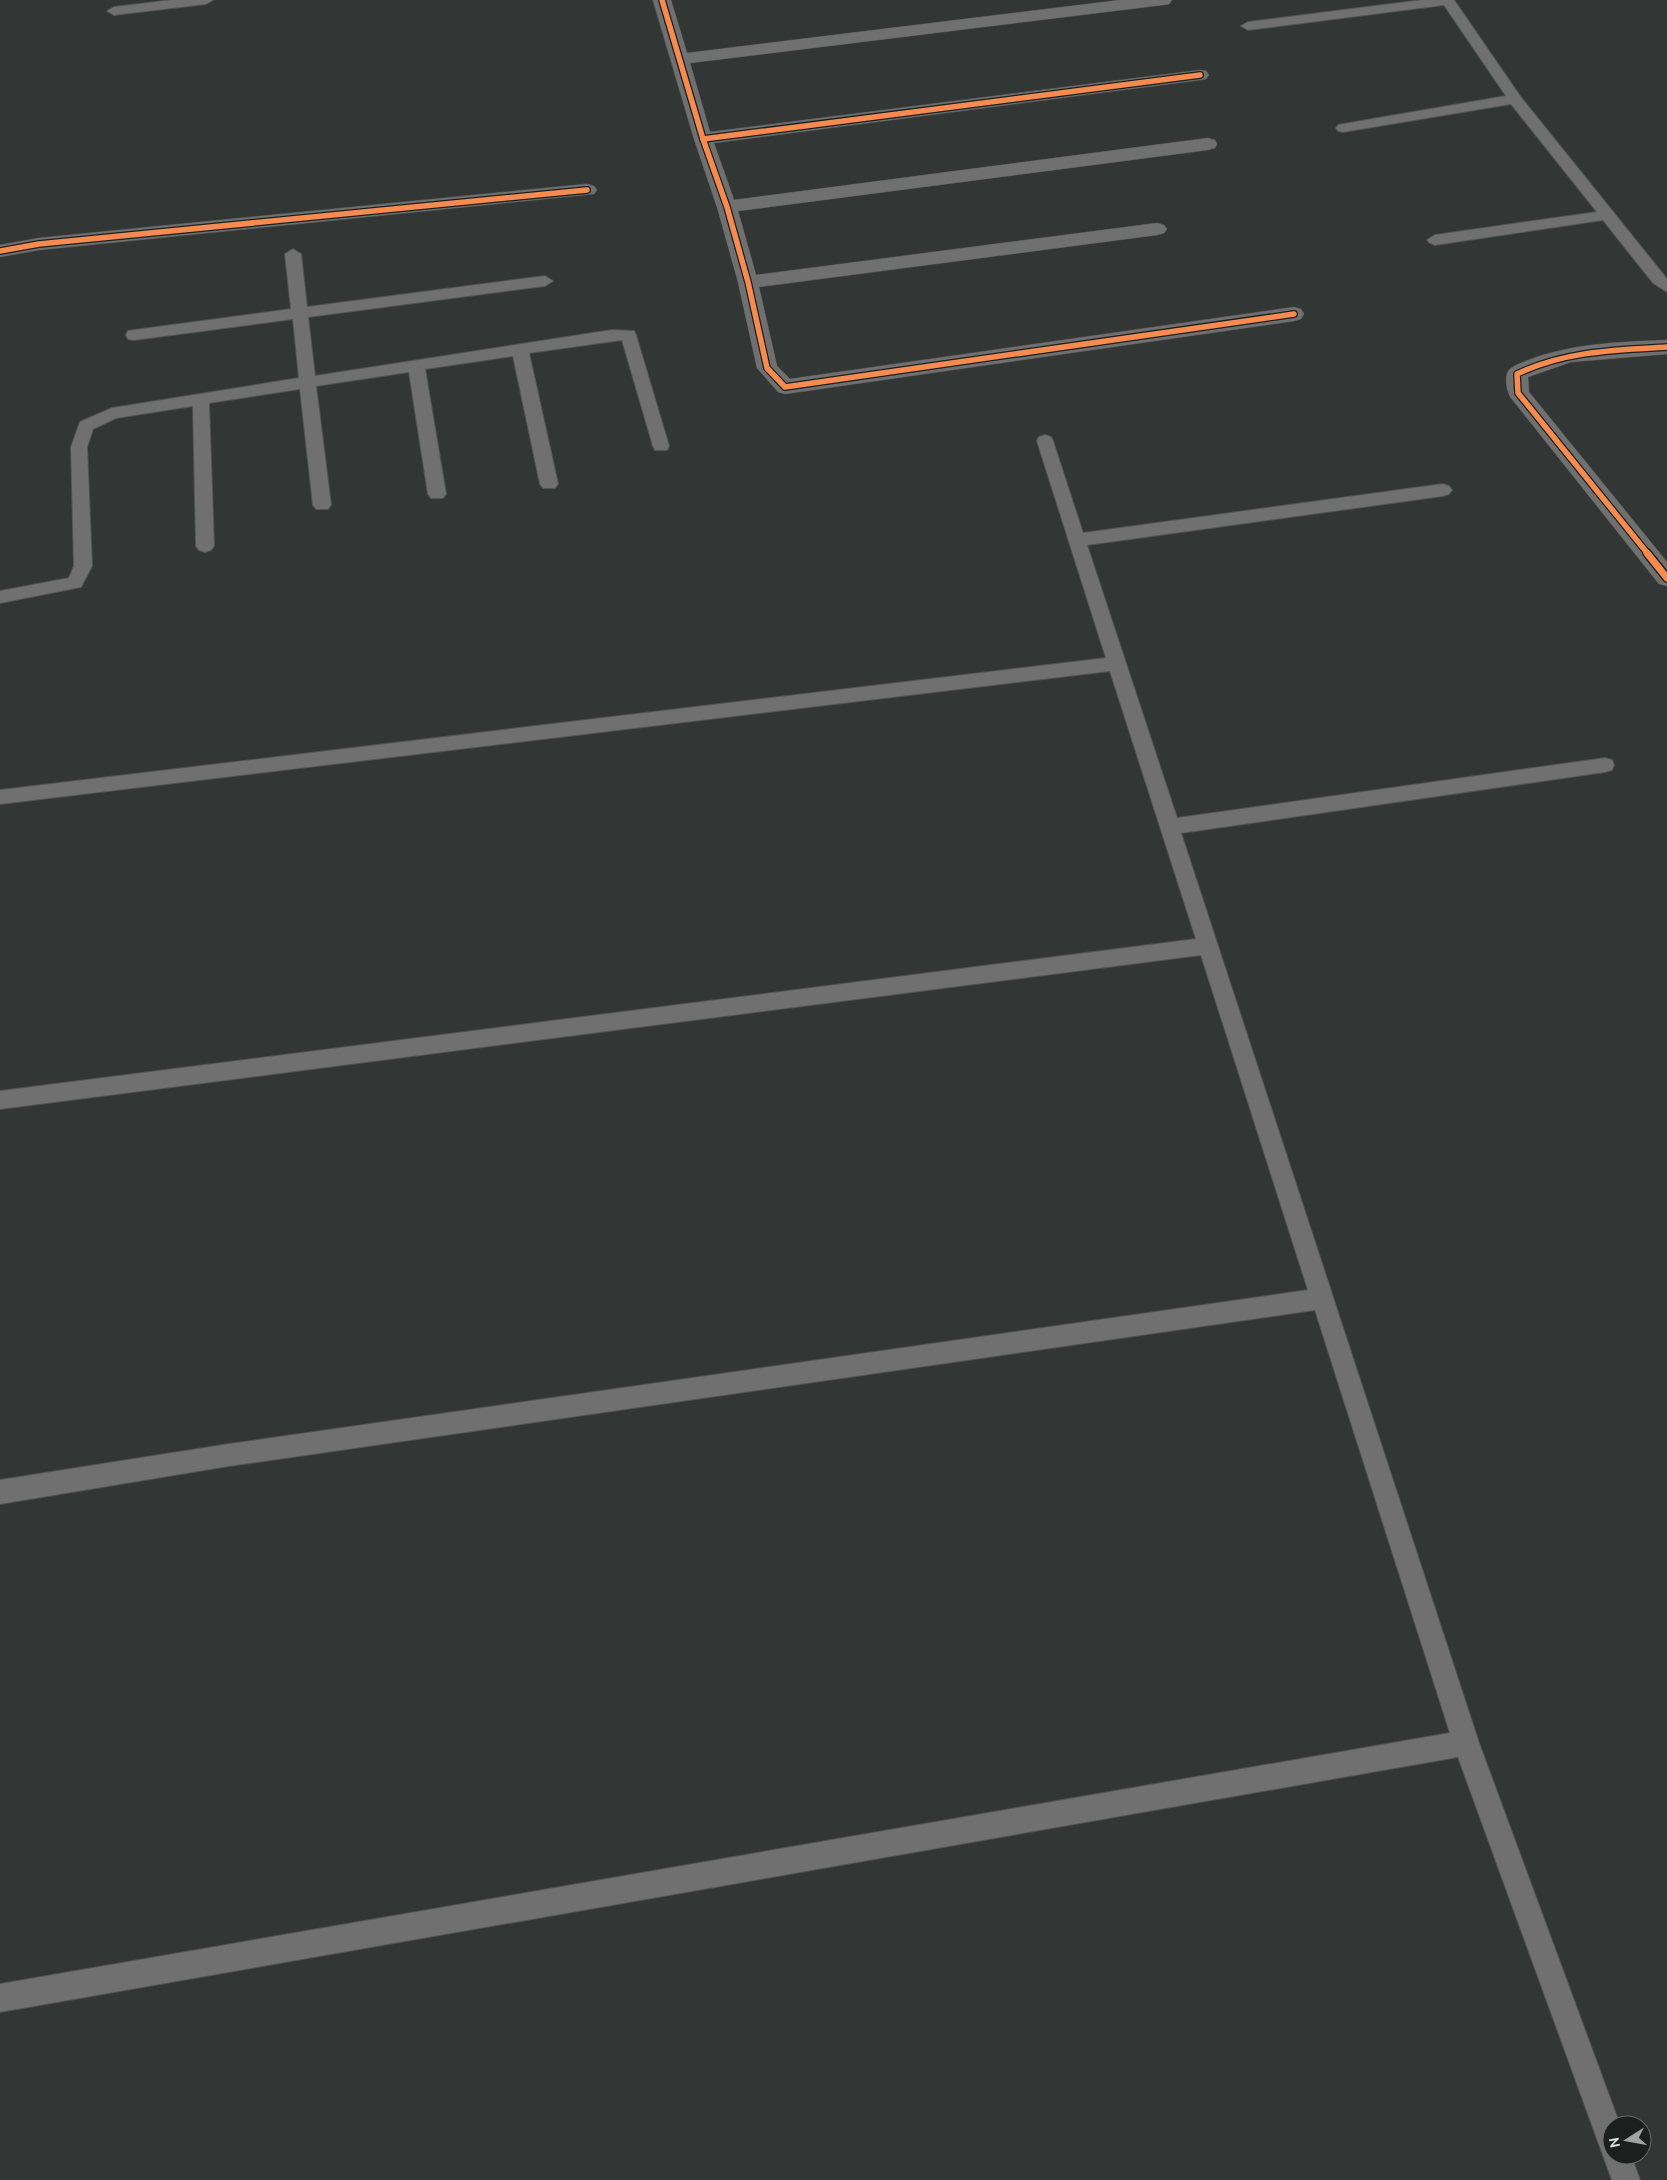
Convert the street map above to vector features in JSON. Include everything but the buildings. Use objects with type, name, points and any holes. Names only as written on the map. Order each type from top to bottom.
[{"type":"street","points":[[662,0],[703,139],[727,207],[748,282],[767,368],[785,387],[1294,314]]},
{"type":"street","points":[[679,59],[1163,0]]},
{"type":"street","points":[[703,139],[1200,75]]},
{"type":"street","points":[[727,207],[1208,144]]},
{"type":"street","points":[[0,251],[39,244],[587,190]]},
{"type":"street","points":[[748,282],[1157,229]]},
{"type":"street","points":[[1667,348],[1585,352],[1538,362],[1517,374],[1518,393],[1667,578]]},
{"type":"lane","points":[[114,11],[168,2],[206,0]]},
{"type":"lane","points":[[1248,26],[1447,0],[1515,99],[1659,280],[1667,286]]},
{"type":"lane","points":[[1343,128],[1515,99]]},
{"type":"lane","points":[[1435,240],[1608,215]]},
{"type":"lane","points":[[293,254],[322,505]]},
{"type":"lane","points":[[134,335],[545,281]]},
{"type":"lane","points":[[0,597],[76,583],[83,566],[79,447],[86,426],[112,413],[612,335],[628,335],[661,446]]},
{"type":"lane","points":[[520,350],[549,484]]},
{"type":"lane","points":[[416,366],[437,494]]},
{"type":"lane","points":[[201,400],[205,546]]},
{"type":"lane","points":[[1045,441],[1466,1744],[1602,2115]]},
{"type":"lane","points":[[1077,540],[1443,490]]},
{"type":"lane","points":[[0,797],[1117,663]]},
{"type":"lane","points":[[1170,827],[1605,765]]},
{"type":"lane","points":[[0,1100],[1208,946]]},
{"type":"lane","points":[[0,1492],[239,1454],[1321,1299]]},
{"type":"lane","points":[[0,1998],[1466,1744]]},
{"type":"lane","points":[[1621,2165],[1626,2180]]},
{"type":"cycle path","points":[[662,0],[703,139],[727,207],[748,282],[767,368],[785,387],[1294,314]]},
{"type":"cycle path","points":[[703,139],[1200,75]]},
{"type":"cycle path","points":[[0,251],[39,244],[587,190]]},
{"type":"cycle path","points":[[1667,347],[1609,350],[1571,355],[1535,365],[1517,374],[1518,393],[1667,578]]}]
